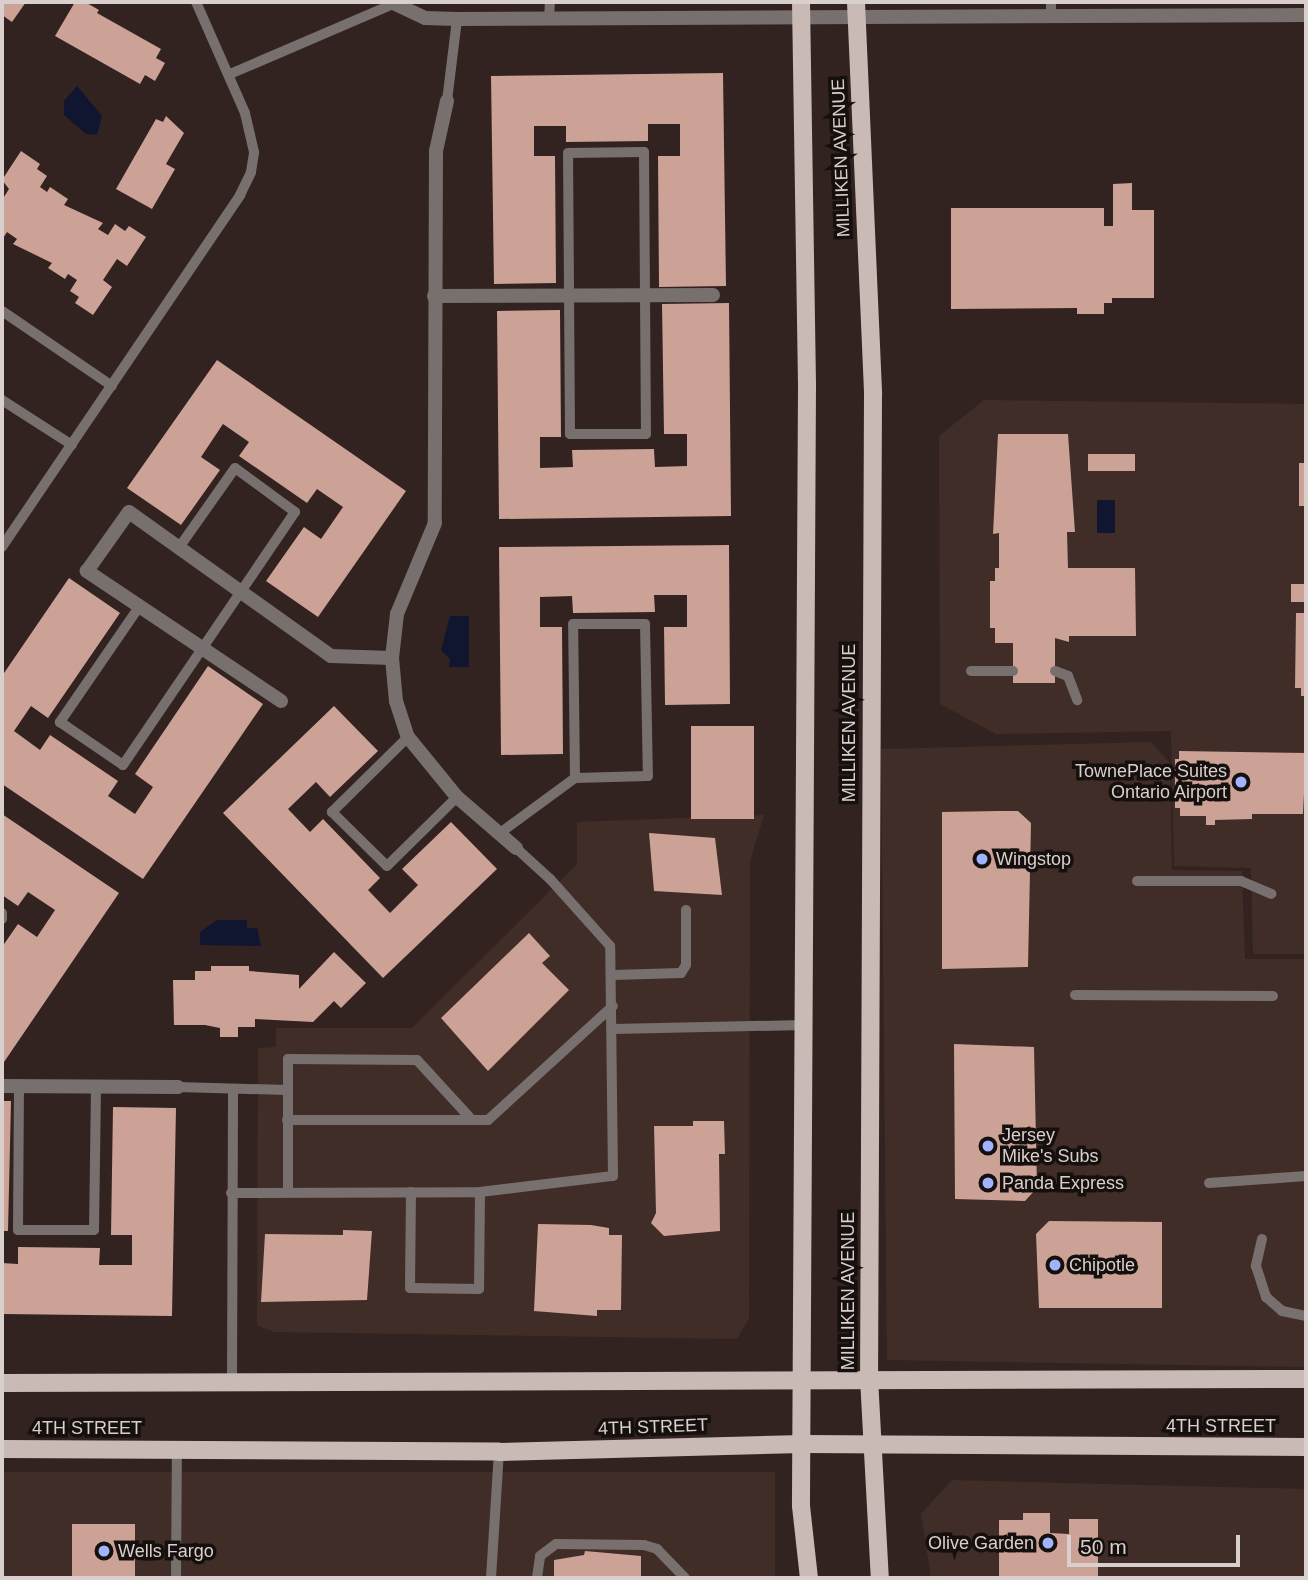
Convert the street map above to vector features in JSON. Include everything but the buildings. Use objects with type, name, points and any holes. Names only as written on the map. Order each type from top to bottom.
[{"type":"main road","name":"MILLIKEN AVENUE","points":[[802,8],[807,387],[801,1506],[809,1578]]},
{"type":"main road","name":"MILLIKEN AVENUE","points":[[856,9],[873,395],[869,1446],[880,1578]]},
{"type":"main road","points":[[2,1383],[232,1385],[803,1378],[1306,1379]]},
{"type":"main road","name":"4TH STREET","points":[[2,1449],[499,1452],[803,1444],[1306,1447]]},
{"type":"street","points":[[392,3],[425,18],[457,19],[550,20],[802,8],[1210,8],[1306,15]]},
{"type":"street","points":[[447,101],[436,150],[435,523],[421,566],[397,614],[392,658],[396,701],[408,737],[457,797],[516,848]]},
{"type":"street","points":[[434,296],[713,295]]},
{"type":"street","points":[[281,701],[87,571],[129,512],[331,656],[392,658]]},
{"type":"street","points":[[2,1086],[178,1087]]},
{"type":"lane","points":[[2,547],[240,195],[251,172],[254,152],[230,74],[195,2]]},
{"type":"lane","points":[[550,2],[550,20]]},
{"type":"lane","points":[[230,74],[392,3]]},
{"type":"lane","points":[[447,101],[457,19]]},
{"type":"lane","points":[[644,152],[645,295],[646,434],[570,434],[568,153],[644,152]]},
{"type":"lane","points":[[2,311],[111,386]]},
{"type":"lane","points":[[2,400],[72,445]]},
{"type":"lane","points":[[139,607],[60,722],[123,765],[295,512],[235,468],[178,549]]},
{"type":"lane","points":[[500,834],[575,778],[648,776],[645,624],[573,624],[575,778]]},
{"type":"lane","points":[[971,671],[1013,671]]},
{"type":"lane","points":[[1055,671],[1068,676],[1077,700]]},
{"type":"lane","points":[[408,737],[332,812],[387,866],[457,797]]},
{"type":"lane","points":[[231,1193],[288,1189],[480,1192],[613,1176],[610,946],[550,879],[516,848]]},
{"type":"lane","points":[[1138,881],[1241,881],[1271,894]]},
{"type":"lane","points":[[612,975],[681,973],[687,965],[687,910]]},
{"type":"lane","points":[[1075,995],[1273,996]]},
{"type":"lane","points":[[288,1120],[488,1120],[612,1006]]},
{"type":"lane","points":[[612,1029],[805,1025]]},
{"type":"lane","points":[[288,1189],[288,1059],[417,1060],[472,1120]]},
{"type":"lane","points":[[19,1086],[18,1230],[94,1230],[96,1087]]},
{"type":"lane","points":[[178,1087],[288,1090]]},
{"type":"lane","points":[[232,1385],[233,1089]]},
{"type":"lane","points":[[1209,1183],[1306,1176]]},
{"type":"lane","points":[[411,1192],[411,1289],[479,1289],[480,1192]]},
{"type":"lane","points":[[1262,1239],[1256,1266],[1257,1282],[1266,1297],[1282,1311],[1306,1316]]},
{"type":"lane","points":[[176,1578],[177,1450]]},
{"type":"lane","points":[[491,1578],[499,1452]]},
{"type":"lane","points":[[537,1578],[540,1556],[555,1544],[644,1545],[657,1549],[685,1578]]},
{"type":"shaded area","points":[[984,400],[1306,404],[1306,954],[1253,954],[1251,868],[1174,866],[1171,731],[996,734],[940,704],[939,436]]},
{"type":"shaded area","points":[[1151,742],[1170,763],[1172,870],[1242,871],[1245,959],[1306,959],[1306,1367],[887,1360],[881,749]]},
{"type":"shaded area","points":[[764,815],[750,861],[749,1318],[737,1339],[274,1332],[257,1325],[258,1048],[276,1047],[276,1028],[412,1028],[577,864],[577,822]]},
{"type":"shaded area","points":[[2,1472],[775,1472],[775,1578],[2,1578]]},
{"type":"shaded area","points":[[952,1480],[1306,1489],[1306,1578],[931,1578],[921,1514]]},
{"type":"water","points":[[77,86],[102,116],[97,135],[86,134],[64,115],[64,101]]},
{"type":"water","points":[[1097,500],[1115,500],[1115,533],[1097,533]]},
{"type":"water","points":[[450,616],[469,616],[469,667],[449,667],[450,659],[441,650]]},
{"type":"water","points":[[217,920],[247,920],[247,928],[257,928],[261,946],[200,945],[200,932]]},
{"type":"place","name":"TownePlace Suites Ontario Airport","points":[[1241,782]]},
{"type":"place","name":"Wingstop","points":[[982,859]]},
{"type":"place","name":"Jersey Mike's Subs","points":[[988,1146]]},
{"type":"place","name":"Panda Express","points":[[988,1183]]},
{"type":"place","name":"Chipotle","points":[[1055,1265]]},
{"type":"place","name":"Olive Garden","points":[[1048,1543]]},
{"type":"place","name":"Wells Fargo","points":[[104,1551]]}]
